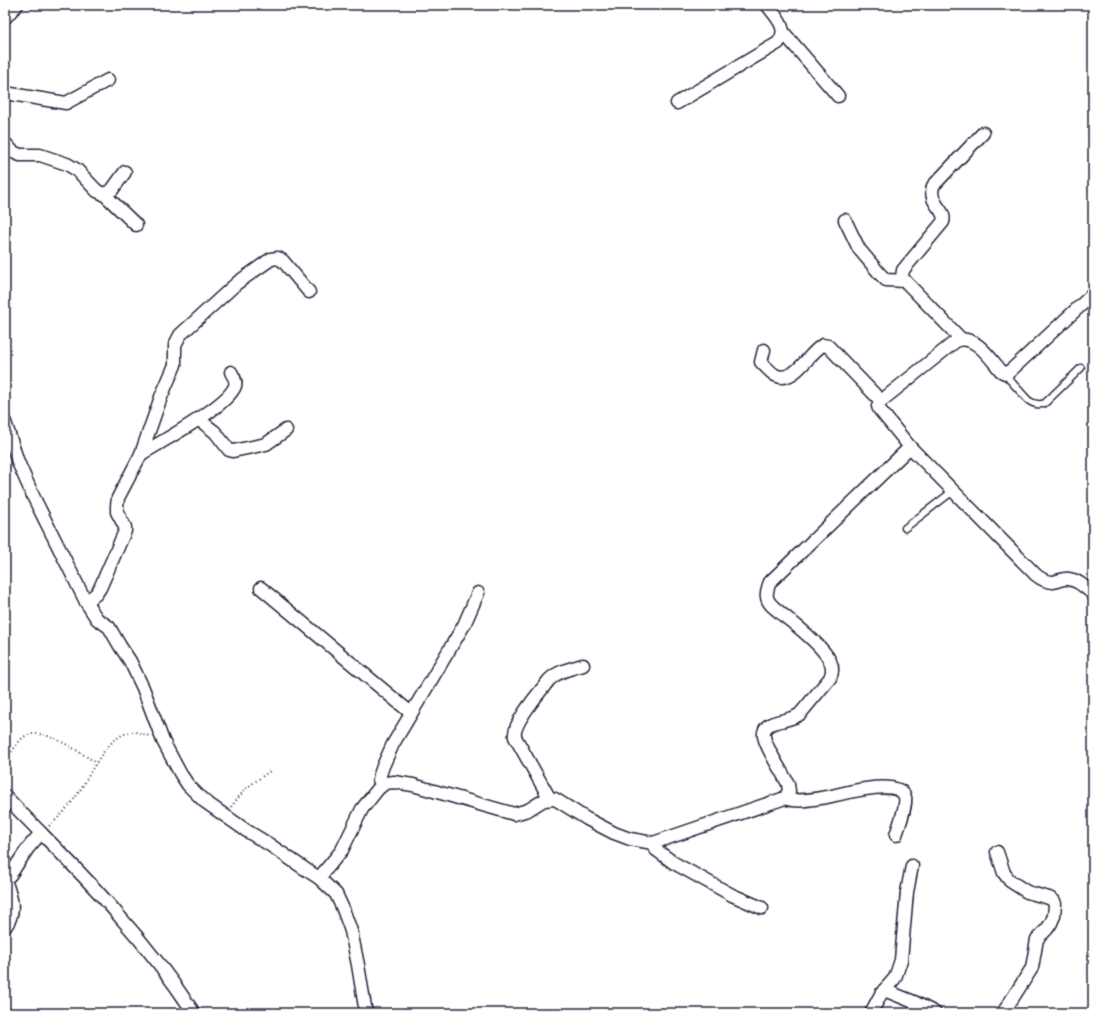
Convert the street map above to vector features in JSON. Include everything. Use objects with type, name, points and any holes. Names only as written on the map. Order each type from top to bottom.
[{"type":"street","points":[[5,18],[17,5]]},
{"type":"street","points":[[677,103],[778,43],[783,32],[782,26],[767,5]]},
{"type":"street","points":[[783,32],[838,96]]},
{"type":"street","points":[[5,93],[66,103],[108,80]]},
{"type":"street","points":[[983,133],[933,186],[931,193],[932,199],[943,214],[944,218],[941,226],[903,270],[902,277],[961,339],[972,342],[1001,371],[1005,373],[1009,372],[1093,294]]},
{"type":"street","points":[[5,143],[13,152],[20,155],[40,155],[67,164],[77,170],[97,191],[104,194],[136,225]]},
{"type":"street","points":[[104,194],[112,190],[125,172]]},
{"type":"street","points":[[844,220],[859,249],[886,280],[905,281]]},
{"type":"street","points":[[86,602],[96,594],[100,588],[125,531],[125,527],[117,512],[116,506],[118,498],[141,454],[161,397],[175,365],[175,345],[180,335],[237,283],[271,259],[278,258],[283,261],[309,292]]},
{"type":"street","points":[[961,339],[956,341],[881,401],[878,406],[879,409],[910,447],[1036,575],[1046,581],[1053,582],[1067,578],[1071,579],[1093,594]]},
{"type":"street","points":[[764,350],[761,362],[775,375],[783,378],[789,376],[798,369],[818,348],[823,345],[828,346],[881,401]]},
{"type":"street","points":[[141,454],[217,406],[230,394],[236,385],[236,380],[231,372]]},
{"type":"street","points":[[198,419],[215,432],[229,450],[233,451],[266,444],[286,430]]},
{"type":"street","points":[[5,422],[18,462],[34,498],[86,602],[97,619],[109,627],[130,661],[143,688],[164,741],[180,773],[188,785],[204,801],[224,816],[319,878],[336,894],[347,919],[358,965],[366,1013]]},
{"type":"street","points":[[785,798],[789,791],[788,784],[764,741],[764,731],[766,726],[772,723],[796,717],[800,714],[830,678],[832,668],[826,654],[799,627],[769,602],[767,592],[770,582],[910,447]]},
{"type":"street","points":[[261,588],[411,713]]},
{"type":"street","points":[[382,785],[379,780],[383,766],[393,744],[464,625],[478,594]]},
{"type":"street","points":[[550,799],[514,737],[514,732],[518,721],[554,675],[583,665]]},
{"type":"street","points":[[319,878],[342,850],[362,809],[382,785],[385,783],[394,782],[413,785],[514,814],[528,810],[544,800],[550,799],[559,801],[587,819],[614,833],[630,840],[653,843],[785,798],[790,800],[810,799],[857,790],[885,787],[901,791],[905,794],[906,801],[896,835]]},
{"type":"street","points":[[5,796],[121,917],[182,995],[194,1013]]},
{"type":"street","points":[[5,927],[13,908],[12,898],[5,879],[40,833]]},
{"type":"street","points":[[653,843],[655,848],[674,863],[732,895],[762,908]]},
{"type":"street","points":[[997,852],[1004,873],[1010,881],[1027,892],[1049,898],[1054,901],[1055,904],[1054,916],[1051,923],[1037,940],[1032,968],[1003,1013]]},
{"type":"street","points":[[871,1013],[884,990],[896,978],[901,960],[905,911],[909,877],[912,866]]},
{"type":"street","points":[[884,990],[914,1002],[935,1013]]},
{"type":"lane","points":[[1005,373],[1028,400],[1032,403],[1041,405],[1045,403],[1081,368]]},
{"type":"lane","points":[[905,528],[953,490]]},
{"type":"path","points":[[40,833],[54,822],[70,805],[97,763],[113,742],[127,733],[139,732],[164,741]]},
{"type":"path","points":[[5,762],[24,737],[30,734],[36,734],[55,738],[97,763]]},
{"type":"path","points":[[224,816],[245,789],[270,771]]}]
